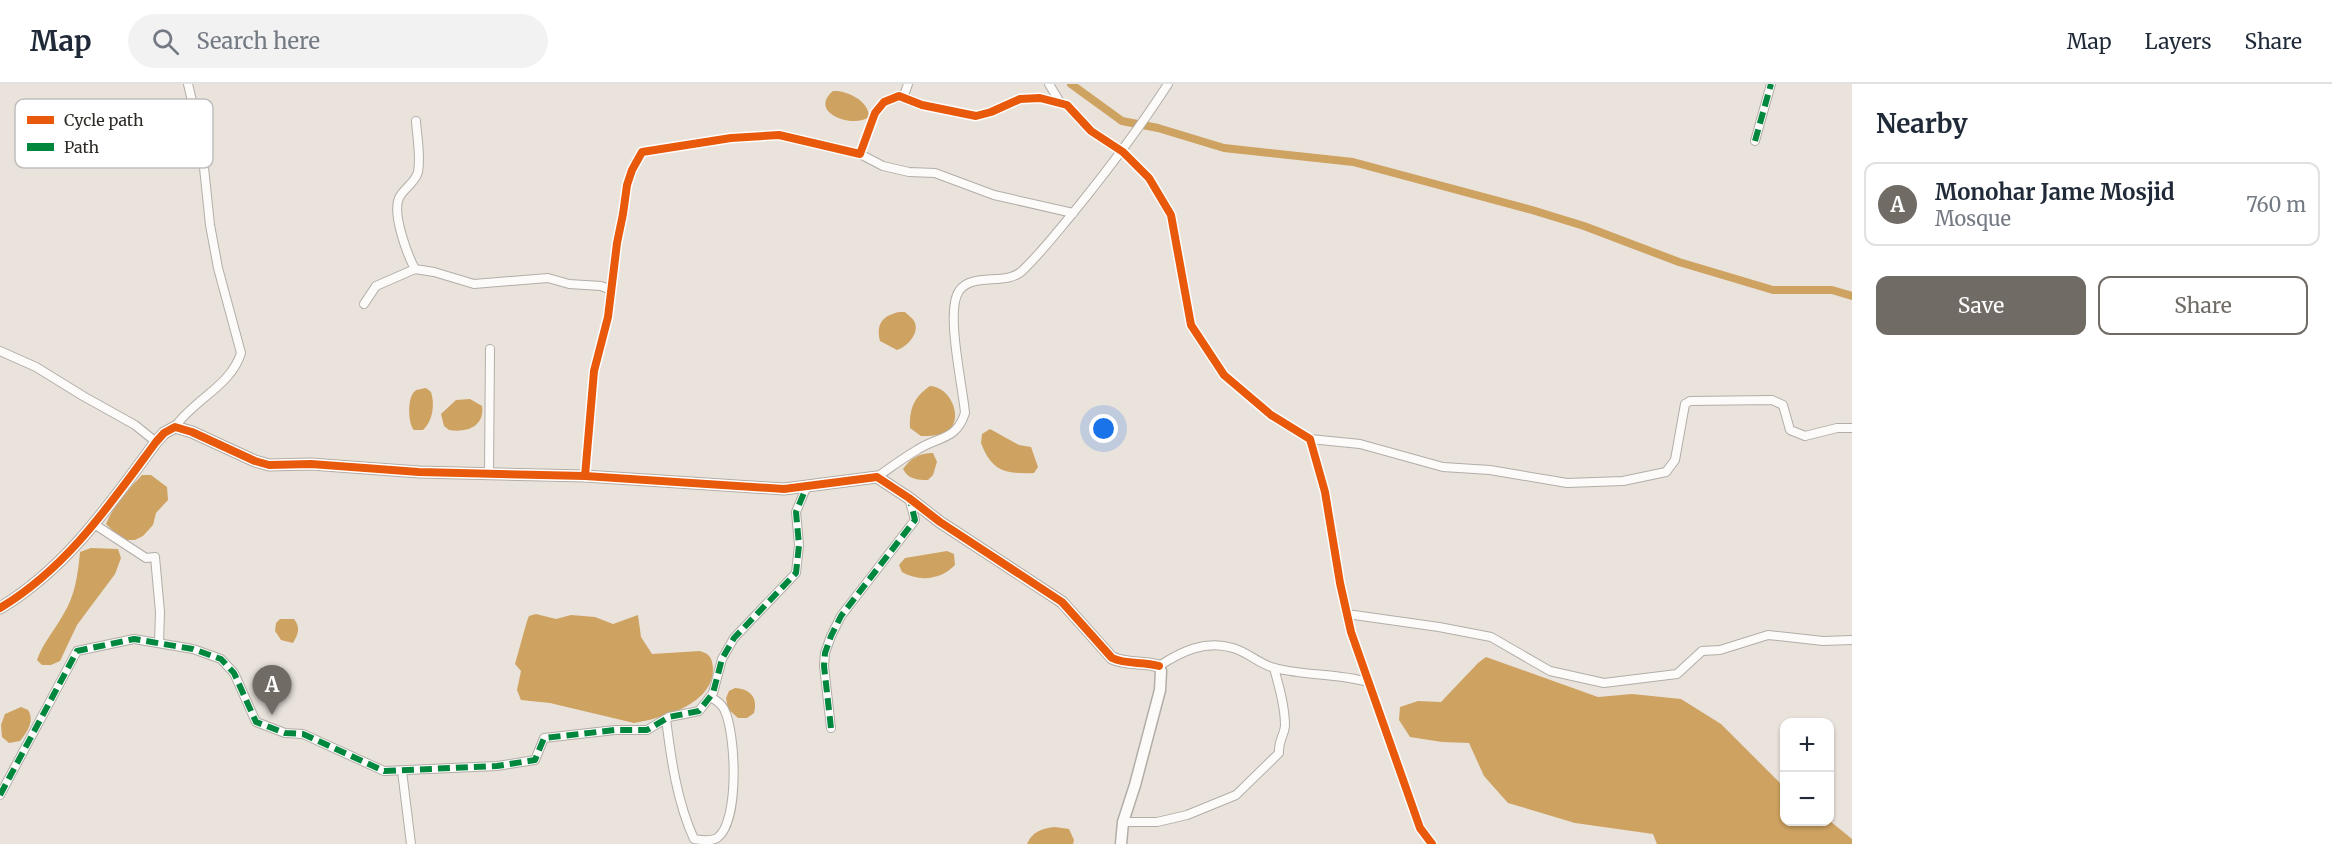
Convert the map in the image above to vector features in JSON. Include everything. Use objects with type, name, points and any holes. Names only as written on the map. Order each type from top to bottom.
[{"type":"street","points":[[188,84],[192,99]]},
{"type":"street","points":[[903,98],[908,84]]},
{"type":"street","points":[[1049,84],[1061,104]]},
{"type":"street","points":[[175,427],[269,465],[311,464],[419,472],[585,476],[784,489],[806,488],[877,477],[920,448],[952,433],[961,424],[964,406],[954,330],[959,290],[970,284],[1013,277],[1020,273],[1123,152],[1168,84]]},
{"type":"street","points":[[1755,141],[1771,84]]},
{"type":"street","points":[[860,154],[875,113],[884,102],[899,96],[922,105],[976,116],[1020,99],[1040,98],[1067,105],[1091,130],[1123,152],[1149,178],[1171,215],[1191,325],[1224,375],[1271,415],[1310,439],[1360,444],[1443,467],[1490,470],[1567,483],[1623,481],[1666,472],[1675,460],[1685,404],[1690,401],[1772,400],[1783,405],[1790,430],[1805,436],[1837,428],[1852,428]]},
{"type":"street","points":[[415,269],[404,242],[397,209],[399,198],[417,174],[416,121]]},
{"type":"street","points":[[585,476],[594,371],[608,316],[627,185],[642,152],[731,138],[779,135],[860,154],[883,166],[909,172],[934,173],[994,195],[1073,213]]},
{"type":"street","points":[[0,608],[31,588],[62,560],[94,524],[156,441],[175,427],[184,414],[226,378],[237,364],[241,353],[218,268],[210,225],[204,168]]},
{"type":"street","points":[[364,304],[376,286],[415,269],[474,284],[548,278],[569,284],[601,286],[611,290]]},
{"type":"street","points":[[489,473],[490,350]]},
{"type":"street","points":[[0,351],[36,367],[135,425],[156,441]]},
{"type":"street","points":[[1310,439],[1325,492],[1351,632],[1420,828],[1432,844]]},
{"type":"street","points":[[877,477],[940,522],[1062,602],[1112,658],[1118,661],[1150,663],[1159,666]]},
{"type":"street","points":[[0,795],[77,651],[134,639],[193,649],[221,659],[234,673],[256,722],[285,733],[303,734],[384,771],[497,766],[535,760],[544,738],[615,730],[647,730],[666,719],[699,711],[710,697],[722,659],[734,638],[796,573],[800,545],[796,512],[806,488]]},
{"type":"street","points":[[831,728],[825,666],[828,644],[841,616],[915,520],[909,498]]},
{"type":"street","points":[[94,524],[146,558],[154,557],[160,612],[159,643]]},
{"type":"street","points":[[1347,614],[1491,637],[1551,671],[1604,683],[1677,674],[1702,651],[1720,650],[1768,635],[1823,641],[1852,640]]},
{"type":"street","points":[[1159,666],[1182,651],[1202,645],[1233,648],[1274,668],[1368,681]]},
{"type":"street","points":[[1120,844],[1123,822],[1160,690],[1159,666]]},
{"type":"street","points":[[1123,822],[1156,822],[1187,815],[1236,795],[1269,764],[1278,753],[1278,744],[1285,729],[1285,717],[1274,668]]},
{"type":"street","points":[[666,719],[669,749],[685,820],[694,838],[707,841],[716,838],[727,825],[733,798],[732,748],[728,720],[719,703],[710,697]]},
{"type":"street","points":[[402,771],[411,844]]},
{"type":"shaded area","points":[[833,91],[845,92],[861,101],[869,117],[862,120],[844,120],[829,112],[826,99]]},
{"type":"shaded area","points":[[905,312],[916,327],[911,340],[897,350],[880,341],[879,330],[884,318]]},
{"type":"shaded area","points":[[930,386],[944,392],[949,397],[955,411],[955,418],[953,425],[946,432],[921,436],[910,428],[910,415],[916,399]]},
{"type":"shaded area","points":[[426,388],[431,392],[432,397],[431,417],[423,430],[414,430],[410,417],[412,394],[416,390]]},
{"type":"shaded area","points":[[470,399],[482,406],[481,419],[478,423],[468,429],[456,431],[444,426],[441,414],[456,400]]},
{"type":"shaded area","points":[[990,429],[1019,445],[1031,447],[1038,467],[1034,473],[1008,472],[995,466],[981,443],[982,434]]},
{"type":"shaded area","points":[[933,453],[937,462],[933,475],[928,480],[920,480],[907,475],[903,469],[909,462],[924,454]]},
{"type":"shaded area","points":[[142,475],[151,475],[167,487],[168,500],[156,513],[153,525],[143,536],[135,540],[122,540],[106,524],[117,504]]},
{"type":"shaded area","points":[[91,548],[118,549],[121,558],[115,574],[77,625],[60,661],[51,665],[42,665],[37,660],[39,654],[60,621],[73,593],[80,552]]},
{"type":"shaded area","points":[[947,551],[954,554],[955,565],[937,576],[915,577],[902,572],[899,565],[905,558]]},
{"type":"shaded area","points":[[536,614],[556,619],[571,615],[595,617],[613,624],[638,615],[641,637],[652,654],[703,652],[710,657],[712,662],[711,680],[705,691],[685,707],[672,713],[634,723],[550,703],[521,700],[517,690],[521,671],[515,664],[529,616]]},
{"type":"shaded area","points":[[280,619],[294,619],[298,625],[293,643],[281,640],[275,631],[276,623]]},
{"type":"shaded area","points":[[1486,657],[1598,697],[1632,694],[1681,699],[1721,724],[1780,783],[1780,826],[1834,824],[1852,839],[1852,844],[1657,844],[1653,834],[1575,823],[1508,803],[1484,776],[1469,743],[1410,737],[1399,720],[1400,707],[1418,701],[1441,702]]},
{"type":"shaded area","points":[[735,688],[749,692],[754,698],[754,713],[747,718],[738,718],[728,709],[726,698],[729,691]]},
{"type":"shaded area","points":[[21,707],[28,710],[30,714],[29,726],[20,741],[9,743],[2,737],[1,725],[5,714]]},
{"type":"shaded area","points":[[1055,827],[1069,829],[1074,840],[1073,844],[1027,844],[1038,831]]},
{"type":"waterway","points":[[1071,84],[1122,121],[1158,128],[1224,148],[1353,162],[1532,210],[1584,226],[1679,262],[1773,290],[1832,290],[1852,296]]},
{"type":"marked path","points":[[1755,141],[1771,84]]},
{"type":"marked path","points":[[0,795],[77,651],[134,639],[193,649],[221,659],[234,673],[256,722],[285,733],[303,734],[384,771],[497,766],[535,760],[544,738],[615,730],[647,730],[669,717],[699,711],[713,693],[722,659],[734,638],[796,573],[799,545],[796,512],[806,488]]},
{"type":"marked path","points":[[831,728],[824,666],[825,653],[841,616],[915,520],[910,500]]},
{"type":"cycle path","points":[[585,476],[594,371],[608,317],[627,185],[642,152],[731,138],[779,135],[860,154],[875,113],[884,102],[899,96],[922,105],[976,116],[1020,99],[1040,98],[1067,105],[1091,131],[1123,152],[1149,178],[1171,215],[1191,325],[1224,375],[1271,415],[1310,439],[1325,492],[1340,583],[1351,632],[1420,828],[1432,844]]},
{"type":"cycle path","points":[[0,608],[24,592],[67,554],[105,511],[156,442],[164,433],[175,427],[269,465],[311,464],[419,472],[585,476],[784,489],[877,477],[940,522],[1062,602],[1112,658],[1123,662],[1159,666]]},
{"type":"place","name":"Monohar Jame Mosjid","points":[[272,715]]}]
